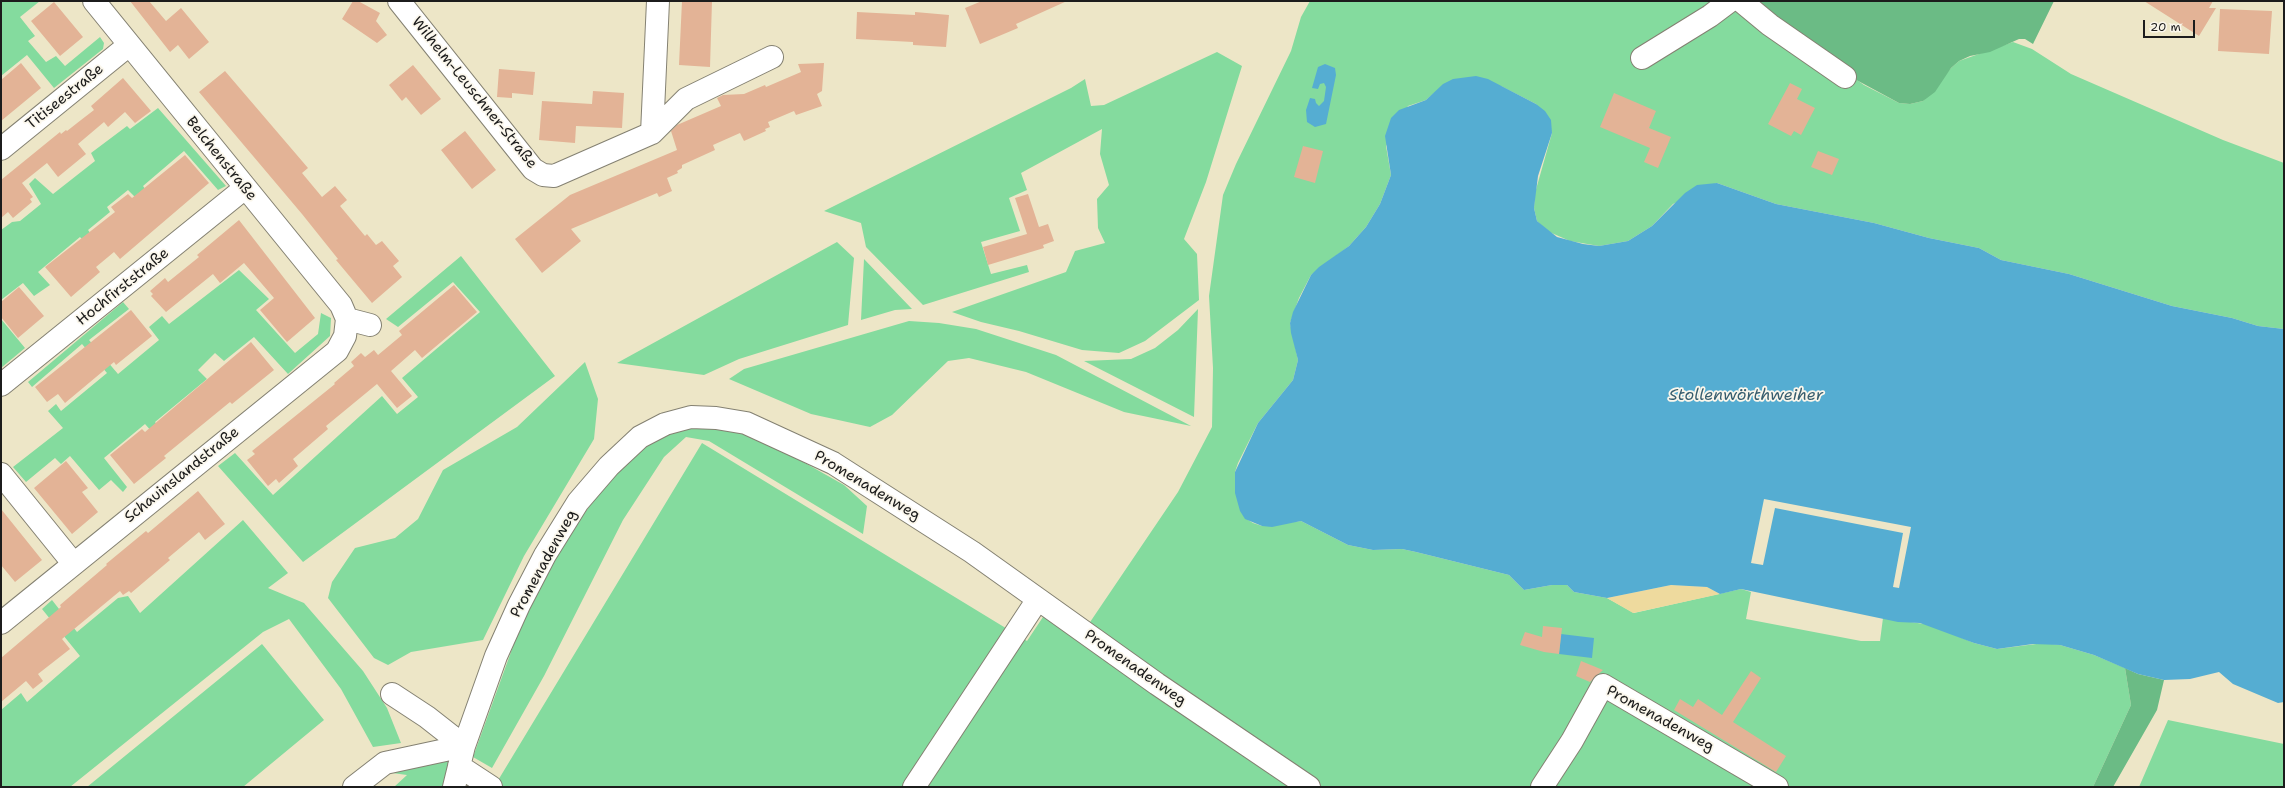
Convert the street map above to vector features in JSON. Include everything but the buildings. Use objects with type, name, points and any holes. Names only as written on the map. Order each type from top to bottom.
[{"type":"street","name":"Belchenstraße","points":[[94,1],[129,46],[341,305],[347,318]]},
{"type":"street","name":"Wilhelm-Leuschner-Straße","points":[[399,1],[533,169],[543,176],[562,175],[652,133]]},
{"type":"street","points":[[652,133],[658,1]]},
{"type":"street","points":[[1642,58],[1710,16],[1730,1]]},
{"type":"street","points":[[1742,1],[1770,25],[1845,77]]},
{"type":"street","name":"Titiseestraße","points":[[1,149],[129,46]]},
{"type":"street","points":[[652,133],[686,99],[772,58]]},
{"type":"street","name":"Hochfirststraße","points":[[1,385],[245,188]]},
{"type":"street","points":[[347,318],[370,325]]},
{"type":"street","name":"Schauinslandstraße","points":[[1,623],[73,563],[337,351],[345,336],[347,318]]},
{"type":"street","name":"Promenadenweg","points":[[454,787],[461,756],[496,656],[519,605],[545,555],[578,502],[609,466],[640,437],[666,424],[691,418],[716,418],[746,423],[833,463],[972,552],[1156,684],[1310,787]]},
{"type":"street","points":[[1,474],[73,563]]},
{"type":"street","points":[[914,787],[1038,599]]},
{"type":"street","name":"Promenadenweg","points":[[1542,787],[1572,741],[1603,684],[1777,787]]},
{"type":"street","points":[[392,694],[427,717],[461,756],[491,787]]},
{"type":"street","points":[[354,787],[385,763],[461,756]]},
{"type":"green space","points":[[1,1],[40,1],[20,17],[35,36],[28,41],[46,62],[56,56],[65,66],[100,37],[104,43],[103,49],[54,88],[27,55],[1,76]]},
{"type":"green space","points":[[1310,1],[1746,1],[1864,85],[1899,103],[1910,104],[1923,101],[1951,68],[1959,61],[2013,42],[2032,49],[2071,74],[2223,140],[2284,163],[2284,329],[2258,326],[2232,318],[2172,306],[2069,274],[2001,260],[1979,248],[1929,238],[1874,223],[1776,204],[1717,183],[1673,204],[1652,226],[1628,241],[1599,246],[1570,241],[1547,231],[1537,221],[1534,208],[1535,193],[1552,133],[1536,104],[1501,86],[1434,93],[1426,100],[1408,106],[1386,146],[1391,175],[1380,204],[1366,227],[1349,246],[1311,275],[1299,298],[1290,323],[1298,360],[1293,380],[1258,423],[1235,472],[1245,518],[1253,523],[1262,526],[1301,521],[1348,545],[1373,550],[1402,549],[1509,575],[1524,590],[1552,585],[1567,585],[1574,592],[1607,598],[1634,613],[1741,589],[1751,592],[1746,619],[1861,641],[1880,641],[1883,618],[1931,625],[1974,643],[1997,649],[2044,643],[2060,645],[2094,655],[2125,668],[2131,705],[2093,787],[1789,787],[1601,674],[1594,683],[1768,787],[494,787],[702,443],[1027,641],[1047,611],[1082,634],[1178,492],[1212,427],[1213,368],[1209,296],[1223,195],[1236,164],[1291,51],[1301,17]]},
{"type":"green space","points":[[1746,1],[2054,1],[2033,44],[2025,39],[2019,39],[1990,52],[1970,56],[1959,61],[1951,68],[1935,92],[1923,101],[1910,104],[1899,103],[1825,63]]},
{"type":"green space","points":[[1217,52],[1242,66],[1206,182],[1184,239],[1197,254],[1199,300],[1145,341],[1119,353],[1082,350],[1019,331],[981,322],[952,312],[1066,272],[1075,251],[1105,243],[1098,228],[1097,199],[1109,185],[1100,154],[1102,129],[1021,173],[1027,190],[1009,198],[1020,231],[981,242],[991,274],[1027,265],[1029,272],[923,305],[866,247],[861,223],[824,211],[1071,88],[1085,79],[1091,106],[1104,105]]},
{"type":"green space","points":[[158,108],[226,186],[218,190],[184,151],[143,186],[149,194],[140,202],[128,190],[107,207],[110,212],[88,230],[102,249],[96,254],[80,237],[38,272],[50,285],[34,296],[23,283],[1,300],[1,230],[12,222],[20,221],[41,204],[29,184],[35,178],[53,194],[95,161],[91,153],[127,126],[130,129]]},
{"type":"green space","points":[[837,242],[854,258],[848,325],[739,359],[704,375],[617,363]]},
{"type":"green space","points":[[461,256],[555,376],[303,562],[218,466],[235,453],[273,495],[382,396],[397,414],[418,397],[402,378],[480,312],[453,282],[398,327],[386,319]]},
{"type":"green space","points":[[864,259],[912,309],[895,310],[861,320]]},
{"type":"green space","points":[[239,270],[269,299],[256,310],[295,353],[318,334],[321,313],[331,318],[330,336],[288,374],[254,337],[224,361],[215,353],[198,370],[207,379],[155,422],[166,436],[160,441],[145,424],[104,458],[127,487],[123,492],[111,480],[99,490],[70,456],[61,464],[55,458],[26,482],[13,467],[63,428],[48,411],[56,404],[61,411],[107,373],[82,344],[32,387],[28,382],[123,302],[129,309],[89,340],[118,374],[159,340],[149,327],[162,316],[169,324]]},
{"type":"green space","points":[[1198,309],[1194,417],[1084,361],[1131,359],[1155,348],[1178,330]]},
{"type":"green space","points":[[1,319],[25,348],[1,368]]},
{"type":"green space","points":[[909,321],[939,323],[976,329],[1056,355],[1191,426],[1124,412],[1026,372],[969,358],[948,361],[892,415],[870,427],[811,414],[729,379],[744,369]]},
{"type":"green space","points":[[585,362],[598,399],[594,439],[524,556],[483,640],[411,652],[388,665],[374,658],[328,598],[332,582],[355,548],[395,538],[418,519],[443,470],[517,427]]},
{"type":"green space","points":[[716,423],[775,446],[844,485],[867,506],[863,534],[709,441],[686,437],[664,457],[623,520],[544,676],[492,768],[473,757],[524,616],[567,538],[596,497],[634,453],[663,430]]},
{"type":"green space","points":[[243,520],[288,573],[268,588],[304,603],[363,671],[387,708],[401,743],[373,747],[341,689],[289,619],[263,632],[70,787],[1,787],[1,710],[21,693],[27,702],[80,656],[42,609],[52,600],[77,632],[118,598],[128,596],[140,613]]},
{"type":"green space","points":[[262,644],[324,720],[243,787],[87,787]]},
{"type":"green space","points":[[2125,668],[2138,674],[2164,680],[2157,710],[2113,787],[2093,787],[2131,705]]},
{"type":"green space","points":[[2168,720],[2284,744],[2284,787],[2139,787]]},
{"type":"green space","points":[[451,756],[445,787],[394,787],[407,775],[385,772]]},
{"type":"sand","points":[[1671,585],[1707,587],[1720,594],[1633,613],[1607,598]]},
{"type":"water","points":[[1325,64],[1335,68],[1336,75],[1326,124],[1315,127],[1307,122],[1306,110],[1310,98],[1315,99],[1319,106],[1324,101],[1326,87],[1324,83],[1320,84],[1318,89],[1312,88],[1318,67]]},
{"type":"water","name":"Stollenwörthweiher","points":[[1476,76],[1488,79],[1536,104],[1545,111],[1551,120],[1552,133],[1538,176],[1534,208],[1537,221],[1557,237],[1583,244],[1599,246],[1628,241],[1652,226],[1685,193],[1697,185],[1717,183],[1776,204],[1874,223],[1929,238],[1979,248],[2001,260],[2069,274],[2172,306],[2232,318],[2258,326],[2284,329],[2284,702],[2278,703],[2233,684],[2219,672],[2190,679],[2164,680],[2138,674],[2094,655],[2060,645],[2033,644],[1997,649],[1974,643],[1920,623],[1898,622],[1741,589],[1720,594],[1707,587],[1671,585],[1607,598],[1574,592],[1567,585],[1552,585],[1524,590],[1509,575],[1402,549],[1373,550],[1348,545],[1301,521],[1272,527],[1262,526],[1245,519],[1240,511],[1235,493],[1235,472],[1258,423],[1293,380],[1298,360],[1291,333],[1290,323],[1293,312],[1311,275],[1319,267],[1349,246],[1366,227],[1380,204],[1391,175],[1385,136],[1391,118],[1399,110],[1426,100],[1443,84],[1453,79]]},
{"type":"water","points":[[1561,634],[1594,638],[1592,658],[1559,654]]},
{"type":"pier","points":[[1764,499],[1911,527],[1899,588],[1893,587],[1903,533],[1775,508],[1763,565],[1751,563]]}]
